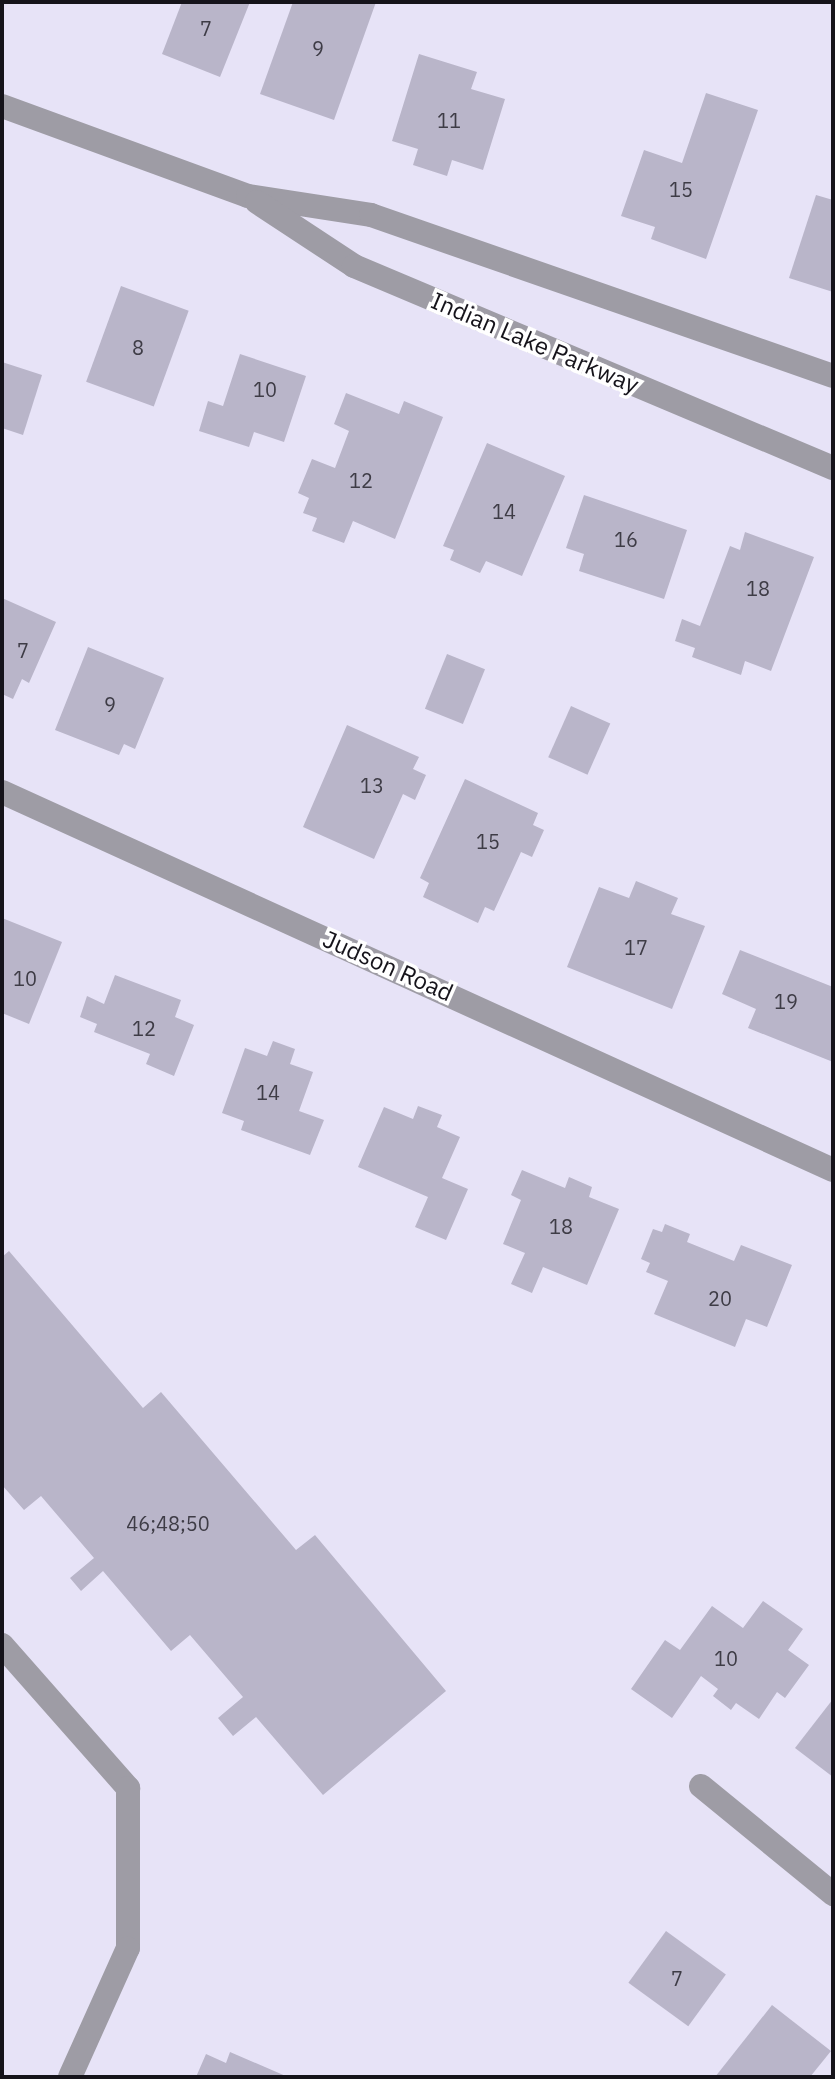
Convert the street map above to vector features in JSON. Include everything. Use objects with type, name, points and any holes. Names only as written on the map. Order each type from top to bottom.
[{"type":"street","name":"Indian Lake Parkway","points":[[2,106],[248,196],[371,215],[833,376]]},
{"type":"street","name":"Indian Lake Parkway","points":[[248,196],[354,266],[833,468]]},
{"type":"street","name":"Judson Road","points":[[2,792],[833,1170]]},
{"type":"street","points":[[2,1645],[128,1788],[128,1948],[70,2077]]},
{"type":"street","points":[[701,1786],[833,1894]]},
{"type":"building","points":[[182,2],[250,2],[220,77],[162,54]]},
{"type":"building","points":[[293,2],[376,2],[334,120],[260,94]]},
{"type":"building","points":[[419,54],[477,72],[471,89],[505,99],[483,170],[452,160],[447,176],[413,165],[418,149],[392,141]]},
{"type":"building","points":[[706,93],[758,110],[706,259],[651,239],[655,227],[621,216],[644,150],[682,163]]},
{"type":"building","points":[[816,195],[833,200],[833,292],[789,278]]},
{"type":"building","points":[[121,286],[189,311],[154,406],[86,382]]},
{"type":"building","points":[[240,354],[306,376],[284,442],[254,432],[249,447],[199,431],[208,401],[223,406]]},
{"type":"building","points":[[2,362],[42,375],[23,435],[2,428]]},
{"type":"building","points":[[346,393],[399,414],[404,401],[443,417],[395,539],[353,521],[344,543],[312,531],[317,518],[303,513],[309,498],[298,493],[312,459],[335,468],[349,431],[334,424]]},
{"type":"building","points":[[487,443],[565,476],[522,576],[486,561],[480,573],[450,560],[454,550],[443,546]]},
{"type":"building","points":[[584,495],[687,530],[664,599],[579,571],[584,554],[566,548]]},
{"type":"building","points":[[745,532],[814,557],[771,671],[745,661],[741,675],[692,657],[695,648],[675,641],[682,619],[700,626],[730,546],[740,550]]},
{"type":"building","points":[[2,598],[56,622],[29,683],[22,679],[13,699],[2,694]]},
{"type":"building","points":[[88,647],[164,678],[135,749],[124,744],[119,755],[55,730]]},
{"type":"building","points":[[447,654],[485,669],[463,724],[425,709]]},
{"type":"building","points":[[571,706],[610,723],[588,775],[548,757]]},
{"type":"building","points":[[347,725],[419,757],[413,769],[426,775],[415,800],[403,794],[374,859],[303,827]]},
{"type":"building","points":[[465,779],[538,813],[533,825],[544,830],[532,857],[521,852],[494,911],[485,907],[478,923],[423,897],[429,883],[420,878]]},
{"type":"building","points":[[636,881],[678,898],[671,914],[705,926],[672,1009],[567,967],[599,887],[629,898]]},
{"type":"building","points":[[2,918],[62,942],[29,1024],[2,1013]]},
{"type":"building","points":[[740,950],[833,987],[833,1062],[748,1028],[756,1009],[722,994]]},
{"type":"building","points":[[115,975],[181,1000],[175,1017],[194,1025],[174,1076],[146,1064],[150,1054],[94,1032],[97,1024],[80,1017],[87,996],[104,1004]]},
{"type":"building","points":[[273,1041],[295,1049],[290,1064],[313,1072],[299,1111],[324,1120],[310,1155],[241,1130],[244,1121],[222,1113],[245,1048],[267,1056]]},
{"type":"building","points":[[418,1106],[442,1115],[437,1127],[460,1137],[442,1178],[468,1189],[446,1240],[415,1227],[428,1197],[358,1167],[384,1107],[413,1119]]},
{"type":"building","points":[[522,1170],[565,1188],[569,1177],[592,1187],[589,1197],[619,1209],[587,1285],[543,1267],[532,1293],[511,1284],[525,1253],[503,1244],[521,1200],[511,1195]]},
{"type":"building","points":[[665,1224],[690,1234],[687,1242],[734,1261],[741,1245],[792,1265],[767,1327],[746,1319],[735,1347],[654,1314],[668,1281],[646,1272],[650,1263],[641,1259],[653,1229],[662,1232]]},
{"type":"building","points":[[9,1251],[143,1408],[161,1392],[296,1550],[315,1535],[446,1691],[323,1795],[256,1717],[233,1736],[218,1718],[243,1697],[190,1635],[171,1651],[103,1571],[81,1591],[70,1578],[94,1558],[41,1496],[24,1510],[2,1485],[2,1257]]},
{"type":"building","points":[[763,1601],[803,1629],[788,1650],[809,1665],[785,1698],[777,1692],[759,1719],[736,1703],[731,1710],[713,1696],[718,1689],[701,1676],[672,1718],[631,1689],[665,1640],[680,1650],[712,1606],[743,1628]]},
{"type":"building","points":[[833,1699],[833,1777],[795,1748]]},
{"type":"building","points":[[666,1931],[726,1974],[688,2026],[628,1983]]},
{"type":"building","points":[[772,2005],[831,2051],[810,2077],[715,2077]]},
{"type":"building","points":[[230,2052],[288,2077],[196,2077],[206,2054],[226,2063]]}]
